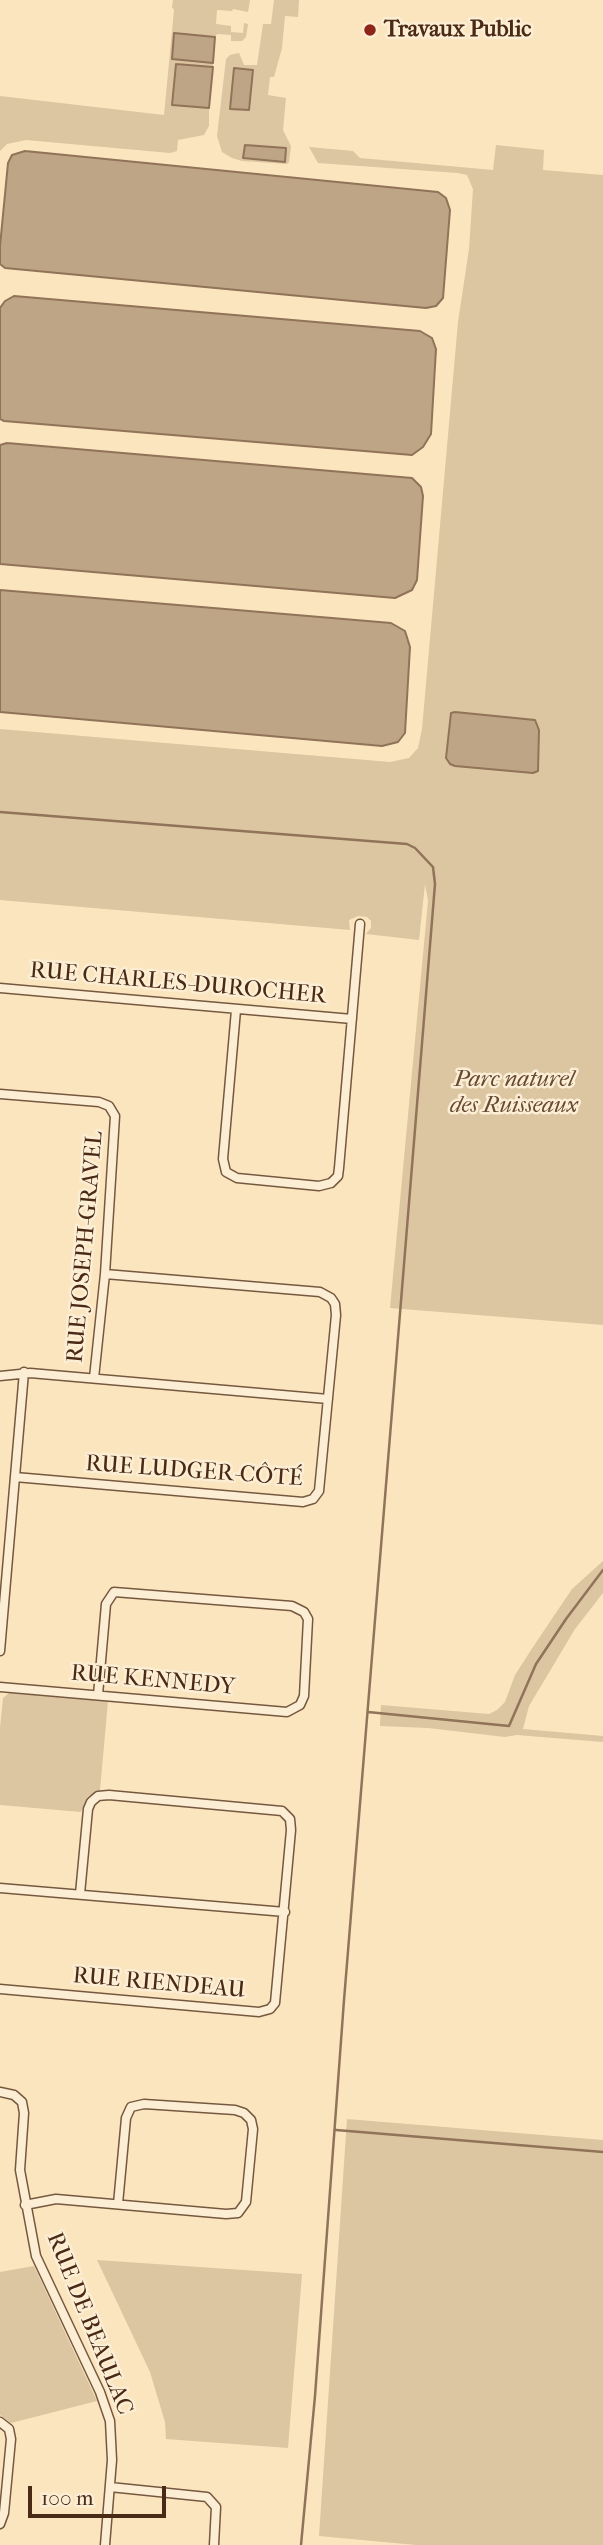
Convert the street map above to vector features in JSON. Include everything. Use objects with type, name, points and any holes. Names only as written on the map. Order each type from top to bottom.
[{"type":"street","points":[[236,1010],[223,1154],[225,1169],[237,1178],[319,1186],[331,1183],[339,1172],[360,924]]},
{"type":"street","name":"RUE CHARLES-DUROCHER","points":[[0,988],[352,1019]]},
{"type":"street","name":"RUE JOSEPH-GRAVEL","points":[[0,1094],[99,1102],[112,1109],[116,1127],[94,1378]]},
{"type":"street","name":"RUE LUDGER-CÔTÉ","points":[[15,1477],[307,1502],[317,1494],[321,1484],[336,1315],[335,1304],[328,1296],[320,1293],[104,1274]]},
{"type":"street","points":[[0,1651],[24,1372]]},
{"type":"street","points":[[0,1376],[24,1372],[328,1399]]},
{"type":"street","name":"RUE KENNEDY","points":[[0,1687],[290,1711],[300,1705],[304,1692],[309,1627],[306,1615],[292,1606],[124,1591],[112,1593],[106,1604],[97,1695]]},
{"type":"street","points":[[0,1888],[285,1912],[292,1826],[285,1813],[278,1810],[97,1796],[89,1806],[80,1894]]},
{"type":"street","name":"RUE RIENDEAU","points":[[0,1989],[259,2012],[270,2009],[275,2003],[285,1912]]},
{"type":"street","name":"RUE DE BEAULAC","points":[[0,2092],[16,2096],[23,2106],[20,2170],[25,2205],[40,2266],[98,2387],[107,2412],[112,2442],[105,2545]]},
{"type":"street","points":[[25,2205],[56,2199],[226,2214],[240,2211],[246,2202],[253,2129],[251,2120],[244,2113],[235,2110],[144,2104],[131,2107],[126,2118],[118,2204]]},
{"type":"street","points":[[0,2422],[9,2429],[11,2439],[4,2516],[0,2524]]},
{"type":"street","points":[[110,2487],[207,2497],[216,2507],[214,2545]]},
{"type":"green space","points":[[173,0],[250,0],[248,12],[217,10],[216,24],[231,26],[231,32],[243,33],[244,23],[248,24],[246,37],[242,41],[231,41],[231,35],[217,34],[215,37],[174,33],[172,59],[213,63],[213,67],[176,64],[172,105],[209,108],[209,126],[204,135],[178,140],[177,151],[170,153],[26,140],[7,144],[0,151],[0,96],[164,115]]},
{"type":"green space","points":[[274,0],[299,0],[298,17],[285,16],[282,48],[274,77],[270,77],[268,95],[286,98],[283,130],[291,146],[287,164],[232,158],[222,152],[217,136],[226,59],[239,53],[244,65],[257,65],[263,24],[271,24]],"holes":[[[245,145],[286,148],[285,161],[243,158]]]},
{"type":"green space","name":"Parc naturel des Ruisseaux","points":[[496,145],[544,150],[543,170],[603,175],[603,1325],[390,1308],[428,901],[425,884],[419,940],[366,934],[371,928],[371,921],[367,917],[358,916],[349,920],[350,930],[0,900],[0,729],[390,762],[409,758],[418,748],[422,729],[458,322],[469,249],[473,189],[467,175],[458,173],[318,163],[309,147],[353,151],[360,158],[493,170]]},
{"type":"green space","points":[[603,1561],[603,1593],[575,1629],[529,1706],[523,1729],[603,1736],[603,1742],[380,1726],[381,1705],[489,1714],[497,1710],[505,1702],[515,1675],[572,1589]]},
{"type":"green space","points":[[9,1693],[108,1701],[100,1790],[87,1797],[81,1812],[0,1805],[0,1728],[3,1698]]},
{"type":"green space","points":[[347,2119],[603,2140],[603,2545],[416,2545],[319,2536]]},
{"type":"green space","points":[[97,2260],[302,2274],[288,2448],[166,2439],[165,2422],[150,2372]]},
{"type":"green space","points":[[34,2266],[97,2401],[11,2423],[0,2415],[0,2272]]},
{"type":"shaded area","points":[[174,33],[215,37],[213,63],[172,59]]},
{"type":"shaded area","points":[[176,64],[213,67],[209,108],[172,105]]},
{"type":"shaded area","points":[[234,68],[253,70],[249,110],[230,109]]},
{"type":"shaded area","points":[[245,145],[286,148],[285,162],[243,158]]},
{"type":"shaded area","points":[[25,151],[438,192],[446,198],[450,210],[443,298],[436,306],[426,308],[5,268],[0,264],[0,246],[8,163],[12,155]]},
{"type":"shaded area","points":[[14,296],[420,331],[432,338],[436,349],[431,434],[423,447],[412,455],[4,421],[0,419],[0,308]]},
{"type":"shaded area","points":[[7,443],[412,478],[421,487],[423,496],[417,580],[412,590],[395,598],[0,564],[0,445]]},
{"type":"shaded area","points":[[0,590],[391,623],[405,631],[410,647],[405,733],[398,742],[382,746],[0,712]]},
{"type":"shaded area","points":[[451,713],[535,720],[539,730],[538,771],[533,773],[450,764],[446,758]]},
{"type":"waterway","points":[[0,812],[407,844],[415,848],[433,867],[435,884],[301,2545]]},
{"type":"waterway","points":[[368,1712],[509,1726],[536,1664],[603,1570]]},
{"type":"waterway","points":[[336,2130],[603,2152]]},
{"type":"place","name":"Travaux Public","points":[[370,30]]}]
